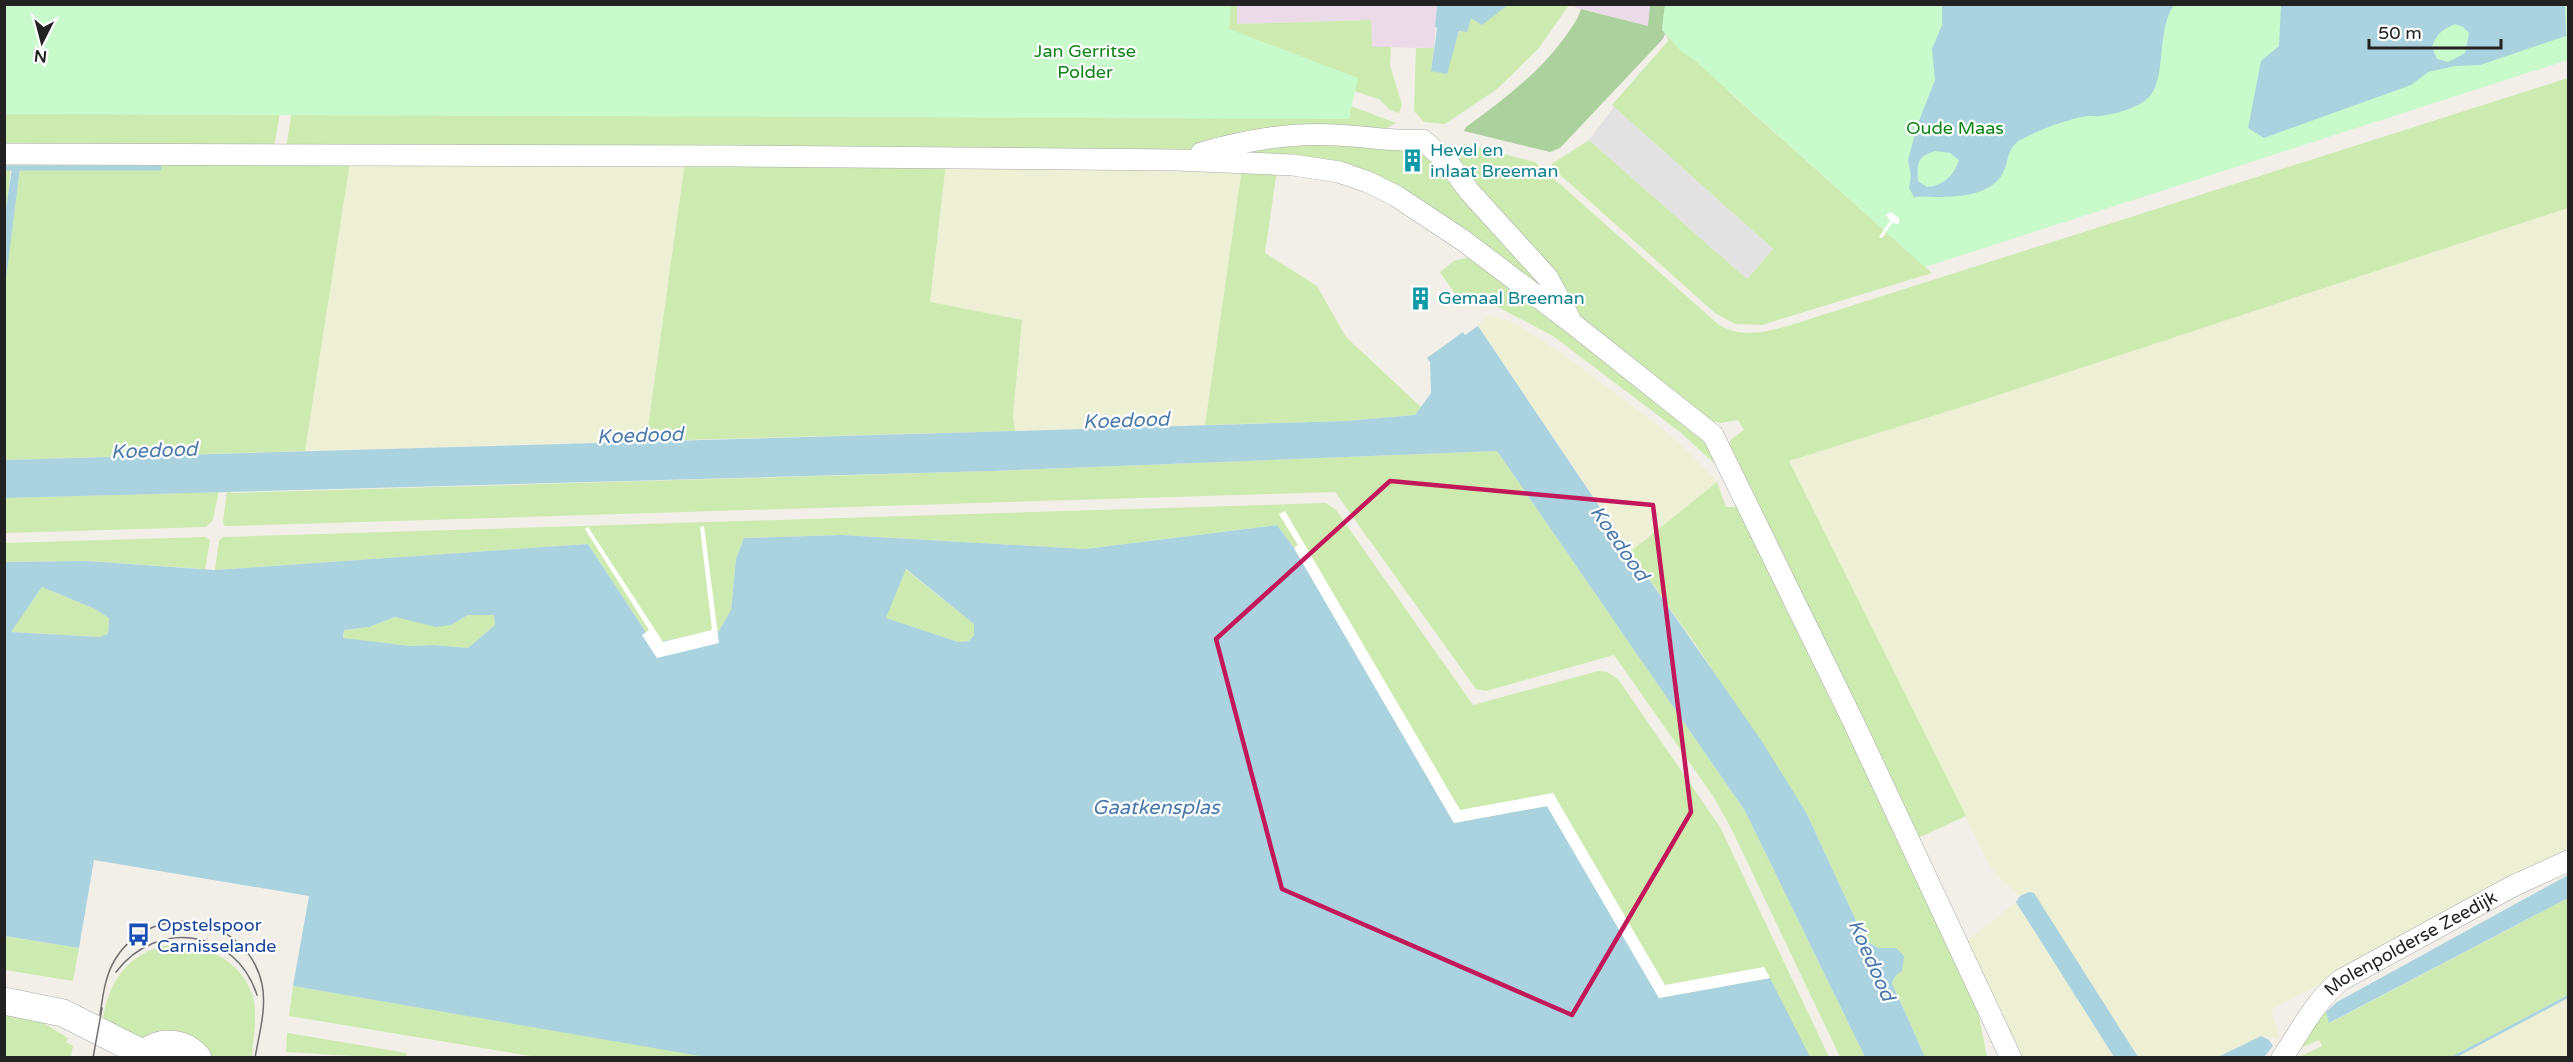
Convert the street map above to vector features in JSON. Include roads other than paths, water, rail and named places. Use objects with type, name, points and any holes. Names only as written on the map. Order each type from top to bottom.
[{"type":"street","points":[[1177,160],[1236,145],[1313,134],[1373,140],[1423,140],[1450,165],[1469,191],[1548,278],[1572,323]]},
{"type":"street","points":[[4,154],[1177,160],[1293,165],[1339,172],[1368,182],[1396,196],[1464,241],[1713,435],[1823,658],[2011,1058]]},
{"type":"street","name":"Molenpolderse Zeedijk","points":[[2282,1058],[2316,1005],[2341,980],[2513,886],[2568,861]]},
{"type":"street","points":[[4,1001],[39,1010],[63,1013],[143,1056],[164,1044],[176,1044],[187,1048],[198,1058]]},
{"type":"street","points":[[39,1010],[56,1024],[110,1058]]},
{"type":"water","points":[[1437,4],[1508,5],[1482,25],[1471,18],[1467,32],[1459,31],[1447,74],[1431,71],[1437,28],[1435,27]]},
{"type":"water","points":[[1942,4],[2174,5],[2165,29],[2157,81],[2153,91],[2142,103],[2118,112],[2100,116],[2084,116],[2067,121],[2022,139],[2013,146],[2003,173],[1986,189],[1963,196],[1914,197],[1909,188],[1911,176],[1908,160],[1917,126],[1935,80],[1932,49],[1942,25]],"holes":[[[1935,151],[1950,153],[1959,160],[1947,179],[1938,185],[1927,187],[1918,181],[1918,165],[1921,158]]]},
{"type":"water","points":[[2281,5],[2565,5],[2566,36],[2480,65],[2455,66],[2428,72],[2411,85],[2264,138],[2248,128],[2261,61],[2279,46]],"holes":[[[2455,24],[2463,27],[2469,33],[2465,53],[2448,62],[2437,59],[2432,47],[2438,35]]]},
{"type":"water","points":[[12,168],[20,168],[5,287],[4,222]]},
{"type":"water","name":"Koedood","points":[[1478,326],[1630,552],[1761,740],[1806,812],[1865,940],[1878,948],[1896,948],[1904,956],[1902,971],[1896,975],[1892,983],[1925,1057],[1865,1057],[1745,811],[1497,451],[992,471],[5,498],[5,460],[1346,421],[1415,415],[1431,393],[1430,362],[1427,358],[1463,332],[1465,335]]},
{"type":"water","name":"Gaatkensplas","points":[[1277,525],[1294,548],[1454,823],[1547,806],[1659,998],[1770,978],[1810,1057],[706,1057],[293,986],[309,896],[94,860],[79,948],[5,936],[4,562],[87,561],[215,570],[588,544],[653,643],[719,631],[731,610],[736,559],[744,538],[842,535],[1085,549]],"holes":[[[906,569],[974,624],[974,635],[969,641],[958,642],[886,618]],[[42,587],[95,609],[109,618],[108,634],[99,637],[11,632]],[[468,615],[494,615],[495,625],[468,648],[434,645],[410,646],[343,638],[344,630],[369,627],[395,617],[436,627],[451,625]]]},
{"type":"water","points":[[2568,875],[2568,898],[2329,1023],[2326,1012],[2337,1002]]},
{"type":"water","points":[[2029,892],[2034,893],[2138,1057],[2114,1057],[2016,902],[2020,896]]},
{"type":"water","points":[[2568,995],[2568,998],[2457,1057],[2451,1057]]},
{"type":"water","points":[[2261,1036],[2269,1040],[2273,1046],[2264,1057],[2218,1057]]},
{"type":"waterway","points":[[6,168],[159,168]]},
{"type":"tram line","points":[[100,1015],[109,971],[116,958],[133,939],[153,927],[175,922],[198,923],[219,930],[238,943],[253,961],[262,984],[264,1002],[255,1058]]},
{"type":"tram line","points":[[116,972],[133,955],[152,944],[173,938],[194,938],[214,944],[232,956],[247,973],[257,995]]},
{"type":"tram line","points":[[93,1058],[102,1008]]},
{"type":"place","name":"Hevel en inlaat Breeman","points":[[1412,160]]},
{"type":"place","name":"Gemaal Breeman","points":[[1420,298]]},
{"type":"place","name":"Opstelspoor Carnisselande","points":[[139,935]]},
{"type":"park label","name":"Jan Gerritse Polder","points":[[1085,61]]},
{"type":"park label","name":"Oude Maas","points":[[1955,128]]}]
